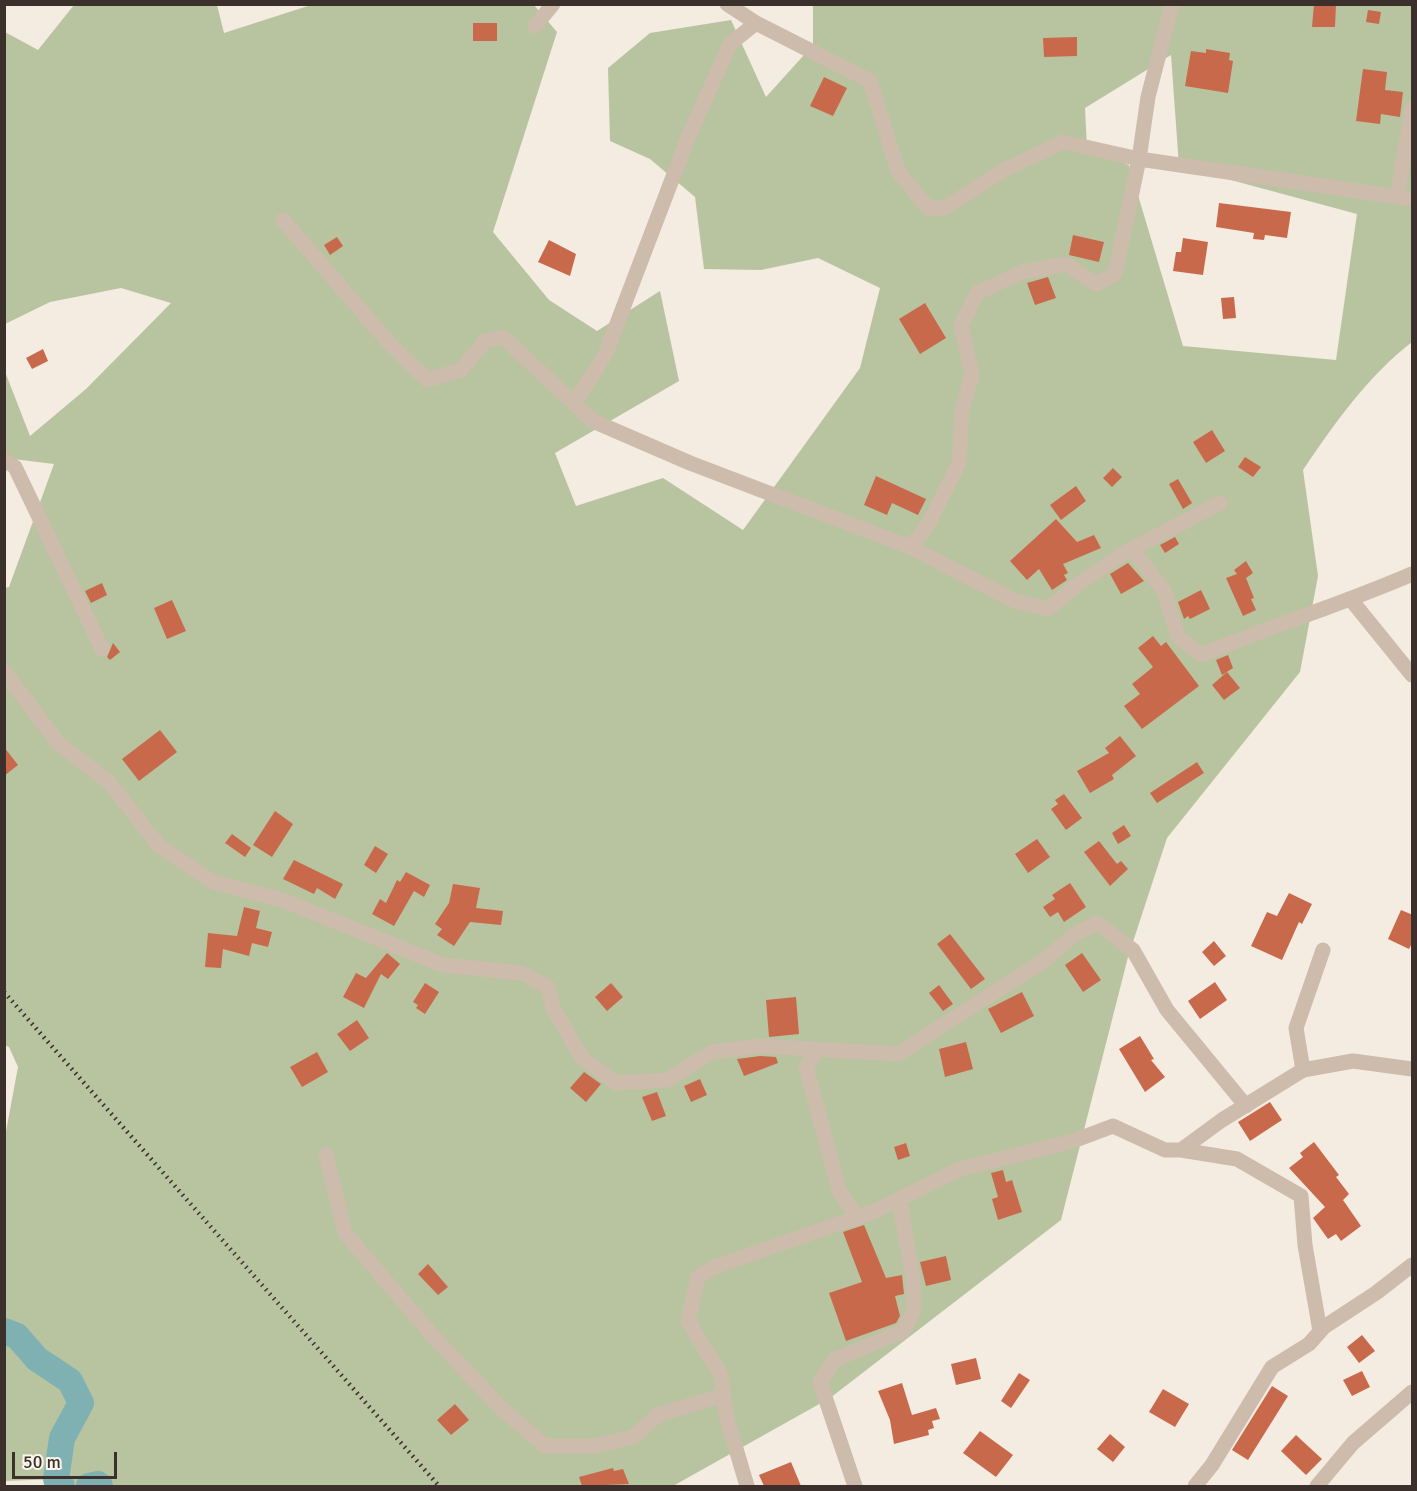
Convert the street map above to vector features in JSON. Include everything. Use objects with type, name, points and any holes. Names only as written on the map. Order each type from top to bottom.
[{"type":"street","points":[[536,26],[553,4]]},
{"type":"street","points":[[727,4],[756,23],[870,81],[898,171],[928,208],[945,208],[1002,171],[1064,142],[1139,159],[1405,198],[1413,109]]},
{"type":"street","points":[[910,547],[928,525],[959,463],[962,410],[972,375],[961,326],[977,293],[1022,272],[1066,264],[1096,284],[1115,274],[1139,159],[1148,97],[1172,4]]},
{"type":"street","points":[[574,402],[605,355],[689,135],[730,44],[756,23]]},
{"type":"street","points":[[283,220],[389,343],[427,380],[461,370],[485,340],[503,337],[593,421],[668,453],[910,547],[1015,601],[1048,609],[1078,584],[1131,549],[1220,503]]},
{"type":"street","points":[[4,460],[15,467],[102,648]]},
{"type":"street","points":[[1131,549],[1164,591],[1178,637],[1202,655],[1252,634],[1352,601],[1413,574]]},
{"type":"street","points":[[1352,601],[1413,675]]},
{"type":"street","points":[[4,671],[58,743],[109,782],[159,846],[213,882],[282,900],[443,965],[522,973],[548,987],[553,1008],[582,1058],[616,1083],[667,1080],[712,1052],[760,1046],[898,1054],[1033,968],[1074,935],[1097,923],[1133,950],[1167,1010],[1246,1106]]},
{"type":"street","points":[[1303,1070],[1296,1028],[1323,950]]},
{"type":"street","points":[[818,1050],[806,1067],[816,1113],[840,1193],[858,1217]]},
{"type":"street","points":[[1181,1150],[1303,1070],[1353,1061],[1413,1069]]},
{"type":"street","points":[[747,1486],[726,1415],[721,1375],[688,1320],[698,1277],[714,1268],[858,1217],[960,1169],[1072,1141],[1113,1126],[1165,1150],[1181,1150],[1237,1159],[1301,1196],[1305,1245],[1320,1331]]},
{"type":"street","points":[[326,1155],[345,1233],[431,1334],[502,1409],[545,1446],[595,1446],[633,1437],[658,1415],[723,1395]]},
{"type":"street","points":[[855,1486],[820,1382],[834,1360],[903,1331],[914,1311],[914,1279],[899,1199]]},
{"type":"street","points":[[1196,1486],[1212,1465],[1272,1367],[1309,1344],[1320,1331],[1413,1265]]},
{"type":"street","points":[[1317,1486],[1353,1443],[1413,1392]]},
{"type":"green space","points":[[74,5],[217,5],[224,33],[311,5],[534,5],[557,32],[493,232],[549,300],[597,331],[660,291],[679,381],[555,453],[576,506],[663,478],[743,530],[860,368],[880,288],[818,258],[761,270],[704,269],[695,197],[650,159],[610,141],[608,68],[650,33],[731,20],[766,97],[813,45],[813,5],[1412,5],[1412,342],[1366,385],[1303,470],[1318,576],[1300,672],[1167,838],[1128,957],[1061,1220],[830,1398],[673,1486],[62,1486],[56,1479],[5,1481],[4,1142],[18,1067],[9,1047],[4,1045],[4,588],[9,587],[54,464],[5,458],[4,369],[30,436],[86,389],[171,303],[121,288],[50,302],[5,324],[5,32],[38,50]],"holes":[[[1171,55],[1179,166],[1357,214],[1336,360],[1183,346],[1129,165],[1087,148],[1085,108]]]},
{"type":"building","points":[[1314,4],[1336,4],[1335,27],[1312,27]]},
{"type":"building","points":[[1368,10],[1381,12],[1379,24],[1366,22]]},
{"type":"building","points":[[473,23],[497,23],[497,41],[473,41]]},
{"type":"building","points":[[1077,37],[1077,56],[1044,57],[1043,38]]},
{"type":"building","points":[[1206,49],[1230,53],[1229,60],[1233,61],[1228,93],[1185,86],[1191,51],[1206,53]]},
{"type":"building","points":[[1363,69],[1387,72],[1385,90],[1403,92],[1400,117],[1381,114],[1380,124],[1356,121]]},
{"type":"building","points":[[824,77],[847,88],[833,116],[810,106]]},
{"type":"building","points":[[1219,203],[1291,212],[1287,238],[1265,235],[1264,240],[1253,239],[1254,233],[1216,227]]},
{"type":"building","points":[[1073,235],[1104,242],[1099,262],[1069,255]]},
{"type":"building","points":[[337,237],[343,246],[330,255],[324,245]]},
{"type":"building","points":[[1183,238],[1208,242],[1203,275],[1173,271],[1176,252],[1181,252]]},
{"type":"building","points":[[549,240],[576,254],[570,276],[538,262]]},
{"type":"building","points":[[1048,277],[1056,298],[1035,305],[1027,283]]},
{"type":"building","points":[[1234,297],[1236,318],[1223,319],[1221,298]]},
{"type":"building","points":[[925,303],[946,338],[920,354],[899,319]]},
{"type":"building","points":[[43,349],[48,361],[32,369],[26,358]]},
{"type":"building","points":[[1212,430],[1225,451],[1206,463],[1193,442]]},
{"type":"building","points":[[1245,457],[1261,467],[1253,477],[1238,467]]},
{"type":"building","points":[[1113,468],[1122,477],[1112,487],[1103,478]]},
{"type":"building","points":[[876,476],[926,499],[918,515],[892,503],[887,515],[864,505]]},
{"type":"building","points":[[1178,479],[1192,503],[1183,509],[1169,484]]},
{"type":"building","points":[[1076,486],[1086,501],[1061,520],[1050,505]]},
{"type":"building","points":[[1056,519],[1077,542],[1094,535],[1101,548],[1063,564],[1068,573],[1064,575],[1067,580],[1052,590],[1039,569],[1027,580],[1010,561]]},
{"type":"building","points":[[1175,537],[1179,544],[1165,553],[1160,545]]},
{"type":"building","points":[[1246,561],[1253,573],[1246,578],[1256,610],[1243,616],[1226,578],[1237,574],[1234,570]]},
{"type":"building","points":[[1128,563],[1144,581],[1121,594],[1110,574]]},
{"type":"building","points":[[102,583],[107,595],[91,603],[85,591]]},
{"type":"building","points":[[1201,590],[1210,609],[1190,619],[1188,616],[1184,619],[1178,602]]},
{"type":"building","points":[[172,600],[186,631],[167,639],[154,608]]},
{"type":"building","points":[[1153,636],[1161,646],[1166,642],[1199,686],[1142,729],[1124,706],[1140,694],[1132,684],[1153,667],[1138,648]]},
{"type":"building","points":[[113,643],[120,652],[110,660],[107,657]]},
{"type":"building","points":[[1228,655],[1233,668],[1222,675],[1216,660]]},
{"type":"building","points":[[1227,672],[1240,688],[1224,700],[1212,685]]},
{"type":"building","points":[[160,730],[177,752],[139,781],[122,759]]},
{"type":"building","points":[[1120,736],[1136,756],[1112,775],[1114,779],[1090,793],[1077,771],[1109,753],[1105,748]]},
{"type":"building","points":[[4,747],[18,765],[4,776]]},
{"type":"building","points":[[1197,762],[1204,773],[1157,803],[1150,793]]},
{"type":"building","points":[[1064,794],[1082,818],[1066,830],[1051,809],[1058,804],[1055,800]]},
{"type":"building","points":[[275,811],[293,824],[272,857],[253,845]]},
{"type":"building","points":[[1124,825],[1131,836],[1118,844],[1112,833]]},
{"type":"building","points":[[232,834],[251,848],[245,857],[225,843]]},
{"type":"building","points":[[1037,839],[1050,857],[1028,873],[1015,854]]},
{"type":"building","points":[[1099,841],[1117,864],[1121,861],[1128,869],[1110,886],[1084,852]]},
{"type":"building","points":[[375,846],[388,854],[376,873],[364,865]]},
{"type":"building","points":[[294,860],[343,884],[335,899],[317,888],[314,894],[283,879]]},
{"type":"building","points":[[406,872],[430,885],[424,897],[414,891],[394,926],[372,914],[380,899],[386,903],[397,880],[400,882]]},
{"type":"building","points":[[1070,883],[1086,907],[1064,922],[1058,912],[1050,917],[1043,907],[1055,899],[1052,895]]},
{"type":"building","points":[[453,884],[480,888],[476,908],[503,911],[501,925],[470,922],[454,946],[437,935],[442,929],[435,924],[449,903]]},
{"type":"building","points":[[1289,893],[1312,904],[1302,924],[1299,922],[1282,960],[1251,946],[1267,912],[1277,916]]},
{"type":"building","points":[[244,907],[260,911],[256,928],[272,932],[268,947],[252,943],[249,956],[223,949],[221,968],[205,967],[208,933],[237,936]]},
{"type":"building","points":[[1401,910],[1413,915],[1413,941],[1409,949],[1388,939]]},
{"type":"building","points":[[950,934],[985,979],[971,989],[937,944]]},
{"type":"building","points":[[1214,941],[1226,956],[1214,966],[1202,952]]},
{"type":"building","points":[[387,953],[400,964],[388,979],[381,974],[364,1008],[343,997],[356,973],[366,978]]},
{"type":"building","points":[[1082,953],[1101,980],[1083,992],[1065,965]]},
{"type":"building","points":[[1215,982],[1227,1000],[1200,1019],[1188,1001]]},
{"type":"building","points":[[425,983],[439,992],[425,1014],[416,1008],[418,1005],[413,1002]]},
{"type":"building","points":[[611,983],[623,997],[607,1011],[595,997]]},
{"type":"building","points":[[939,985],[953,1004],[943,1011],[929,993]]},
{"type":"building","points":[[1022,992],[1034,1016],[1001,1033],[988,1009]]},
{"type":"building","points":[[796,997],[799,1034],[769,1037],[766,1000]]},
{"type":"building","points":[[357,1020],[369,1038],[350,1051],[337,1034]]},
{"type":"building","points":[[1140,1036],[1154,1059],[1151,1060],[1165,1077],[1145,1092],[1119,1049]]},
{"type":"building","points":[[966,1042],[973,1069],[945,1077],[939,1049]]},
{"type":"building","points":[[317,1052],[328,1072],[302,1087],[290,1067]]},
{"type":"building","points":[[760,1056],[776,1057],[778,1063],[744,1076],[737,1059]]},
{"type":"building","points":[[584,1072],[601,1084],[586,1102],[570,1088]]},
{"type":"building","points":[[700,1079],[707,1095],[691,1102],[684,1086]]},
{"type":"building","points":[[657,1092],[666,1116],[652,1121],[642,1097]]},
{"type":"building","points":[[1270,1102],[1282,1120],[1250,1141],[1238,1122]]},
{"type":"building","points":[[1314,1142],[1339,1175],[1336,1177],[1349,1194],[1343,1200],[1361,1226],[1341,1241],[1336,1234],[1328,1239],[1313,1218],[1325,1207],[1289,1168],[1303,1157],[1300,1153]]},
{"type":"building","points":[[906,1143],[910,1156],[898,1160],[894,1147]]},
{"type":"building","points":[[1003,1170],[1006,1182],[1012,1180],[1022,1212],[998,1220],[992,1199],[998,1197],[991,1173]]},
{"type":"building","points":[[864,1225],[886,1278],[902,1275],[904,1294],[895,1296],[900,1316],[896,1323],[846,1341],[829,1293],[862,1282],[843,1232]]},
{"type":"building","points":[[946,1256],[951,1280],[926,1286],[920,1262]]},
{"type":"building","points":[[428,1264],[448,1287],[438,1295],[418,1274]]},
{"type":"building","points":[[1362,1335],[1375,1351],[1359,1363],[1347,1347]]},
{"type":"building","points":[[976,1358],[981,1379],[956,1385],[951,1364]]},
{"type":"building","points":[[1362,1371],[1370,1387],[1352,1396],[1343,1380]]},
{"type":"building","points":[[1019,1373],[1030,1380],[1011,1408],[1001,1401]]},
{"type":"building","points":[[902,1383],[912,1415],[936,1408],[940,1419],[932,1421],[934,1428],[928,1430],[929,1435],[894,1444],[890,1420],[878,1391]]},
{"type":"building","points":[[1272,1386],[1288,1396],[1248,1460],[1232,1450]]},
{"type":"building","points":[[1163,1389],[1189,1404],[1175,1427],[1149,1412]]},
{"type":"building","points":[[455,1404],[469,1420],[451,1435],[437,1420]]},
{"type":"building","points":[[980,1431],[1013,1455],[996,1477],[963,1453]]},
{"type":"building","points":[[1110,1434],[1125,1447],[1113,1462],[1097,1449]]},
{"type":"building","points":[[1296,1435],[1322,1459],[1306,1475],[1281,1451]]},
{"type":"building","points":[[791,1462],[801,1486],[764,1486],[759,1475]]},
{"type":"building","points":[[613,1468],[614,1471],[623,1469],[629,1484],[582,1486],[579,1477]]},
{"type":"waterway","points":[[4,1331],[17,1336],[37,1359],[70,1381],[81,1403],[62,1438],[56,1479],[62,1486]]},
{"type":"waterway","points":[[89,1486],[98,1484],[100,1486]]},
{"type":"railway","points":[[4,992],[439,1486]]}]
